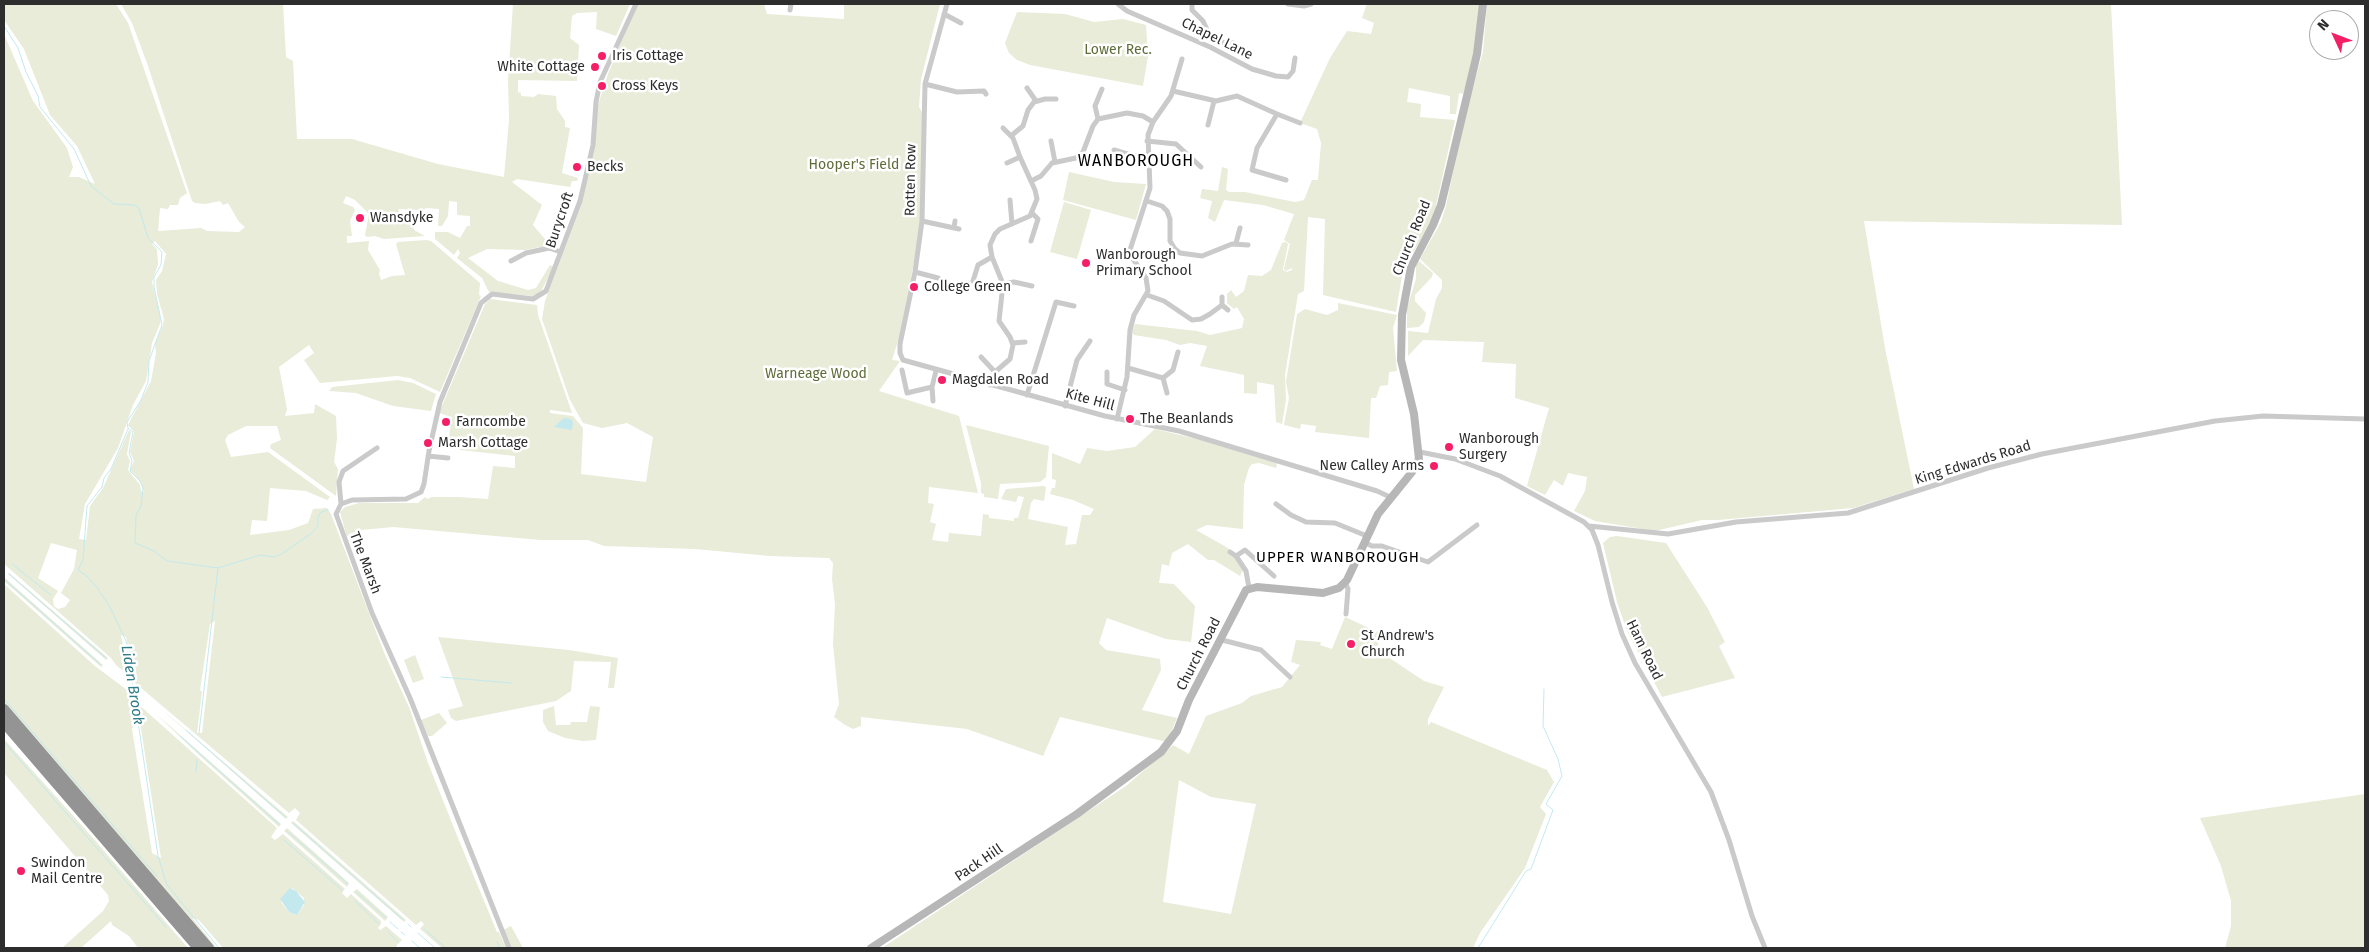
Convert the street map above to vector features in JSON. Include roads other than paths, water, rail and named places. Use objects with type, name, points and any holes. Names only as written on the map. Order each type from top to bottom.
[{"type":"highway","points":[[4,709],[209,948]]},
{"type":"highway","points":[[4,723],[198,948]]},
{"type":"street","name":"Burycroft","points":[[428,456],[442,396],[481,303],[492,294],[530,298],[538,297],[548,286],[578,206],[593,145],[597,90],[636,4]]},
{"type":"street","name":"Rotten Row","points":[[901,357],[900,344],[922,221],[925,84],[947,4]]},
{"type":"street","name":"Chapel Lane","points":[[1118,4],[1125,10],[1210,46],[1252,69],[1276,76],[1288,77],[1293,71],[1295,58]]},
{"type":"street","points":[[1192,4],[1192,10],[1204,21],[1209,34],[1218,42],[1234,43]]},
{"type":"street","points":[[1288,4],[1298,6],[1311,4]]},
{"type":"street","name":"Church Road","points":[[1420,452],[1410,394],[1401,360],[1402,315],[1411,267],[1433,225],[1440,205],[1477,54],[1482,4]]},
{"type":"street","points":[[944,14],[961,23]]},
{"type":"street","points":[[1117,419],[1125,390],[1130,330],[1135,313],[1147,295],[1146,278],[1132,259],[1130,250],[1147,201],[1150,182],[1147,141],[1152,122],[1173,91],[1181,61],[1174,63]]},
{"type":"street","points":[[925,84],[957,92],[984,91],[986,94]]},
{"type":"street","points":[[1028,88],[1036,101]]},
{"type":"street","points":[[1098,119],[1095,106],[1102,89]]},
{"type":"street","points":[[1173,91],[1214,101],[1240,96],[1300,123]]},
{"type":"street","points":[[1012,135],[1021,128],[1029,108],[1036,101],[1045,98],[1056,99]]},
{"type":"street","points":[[1208,125],[1214,101]]},
{"type":"street","points":[[1031,181],[1041,176],[1048,166],[1055,162],[1076,158],[1083,152],[1093,126],[1098,119],[1127,113],[1139,115],[1152,122]]},
{"type":"street","points":[[1277,114],[1257,148],[1251,173],[1286,180]]},
{"type":"street","points":[[990,385],[995,372],[1010,359],[1013,343],[998,321],[1002,284],[992,258],[990,245],[995,234],[1032,213],[1037,196],[1012,135],[1003,128]]},
{"type":"street","points":[[1051,141],[1055,162]]},
{"type":"street","points":[[1147,141],[1176,144],[1201,167]]},
{"type":"street","points":[[1117,153],[1148,156]]},
{"type":"street","points":[[1008,163],[1020,158]]},
{"type":"street","points":[[1010,200],[1012,224]]},
{"type":"street","points":[[1147,201],[1162,206],[1168,213],[1170,219],[1170,239],[1178,252],[1196,257],[1204,256],[1236,243],[1248,245]]},
{"type":"street","points":[[1031,241],[1038,218],[1032,213]]},
{"type":"street","points":[[922,221],[956,229],[955,221]]},
{"type":"street","points":[[1236,243],[1240,228]]},
{"type":"street","points":[[510,261],[526,253],[549,248],[562,252]]},
{"type":"street","points":[[1171,258],[1178,252]]},
{"type":"street","points":[[973,281],[978,265],[992,258]]},
{"type":"street","points":[[914,272],[938,278]]},
{"type":"street","points":[[1002,284],[1014,282],[1032,286]]},
{"type":"street","points":[[1147,295],[1161,300],[1192,320],[1207,316],[1222,305]]},
{"type":"street","points":[[1222,297],[1222,305]]},
{"type":"street","points":[[1027,395],[1056,302],[1074,306]]},
{"type":"street","points":[[1222,305],[1228,310]]},
{"type":"street","points":[[1065,406],[1077,360],[1090,341]]},
{"type":"street","points":[[1013,343],[1025,342]]},
{"type":"street","points":[[1163,378],[1172,370],[1178,352]]},
{"type":"street","name":"Kite Hill","points":[[901,357],[906,362],[936,371],[1065,406],[1117,419],[1179,431],[1377,491],[1390,497]]},
{"type":"street","points":[[981,357],[995,372]]},
{"type":"street","points":[[1128,368],[1163,378]]},
{"type":"street","points":[[902,370],[907,393],[932,386]]},
{"type":"street","points":[[934,401],[932,386],[936,371]]},
{"type":"street","points":[[1107,372],[1107,384],[1125,390]]},
{"type":"street","points":[[1163,378],[1167,393]]},
{"type":"street","name":"King Edwards Road","points":[[1589,526],[1668,534],[1736,522],[1848,513],[1980,470],[2042,454],[2215,421],[2263,416],[2365,419]]},
{"type":"street","name":"The Marsh","points":[[377,448],[343,471],[340,482],[341,504],[336,510],[336,517],[509,948]]},
{"type":"street","points":[[1230,552],[1236,556],[1246,571],[1249,588],[1257,587],[1323,593],[1339,588],[1345,582],[1378,514],[1412,472],[1419,459],[1420,452],[1455,458],[1500,476],[1589,526]]},
{"type":"street","points":[[341,504],[352,500],[401,499],[416,496],[424,484],[428,456],[448,458]]},
{"type":"street","points":[[1276,504],[1290,515],[1306,522],[1335,523],[1365,539],[1372,546],[1382,546],[1428,562],[1477,525]]},
{"type":"street","name":"Ham Road","points":[[1589,526],[1598,545],[1622,634],[1635,662],[1711,792],[1729,840],[1752,916],[1765,948]]},
{"type":"street","points":[[1236,556],[1245,550],[1274,576]]},
{"type":"street","points":[[1345,582],[1348,589],[1346,614]]},
{"type":"street","name":"Church Road","points":[[1100,798],[1150,762],[1172,741],[1241,597],[1249,588]]},
{"type":"street","points":[[1222,640],[1261,650],[1290,677]]},
{"type":"street","points":[[4,729],[26,748]]},
{"type":"street","name":"Pack Hill","points":[[871,948],[1100,798]]},
{"type":"water","points":[[564,418],[571,419],[573,422],[572,430],[554,427]]},
{"type":"water","points":[[290,888],[296,891],[305,902],[297,915],[289,912],[280,899]]},
{"type":"waterway","name":"Liden Brook","points":[[4,26],[18,48],[26,72],[38,96],[40,107],[74,149],[91,186],[114,204],[134,205],[139,208],[148,238],[162,252],[161,265],[154,277],[154,287],[162,325],[149,361],[148,382],[141,400],[127,422],[128,428],[133,432],[129,453],[132,461],[130,471],[140,481],[143,488],[141,506],[136,515],[135,543],[154,551],[167,561],[218,568],[260,555],[274,557],[280,555],[312,533],[318,526],[318,517],[321,512],[328,510]]},
{"type":"waterway","name":"Liden Brook","points":[[128,429],[111,469],[104,478],[102,487],[87,506],[83,560],[78,570],[87,576],[98,589],[110,607],[126,641],[158,856],[167,885],[219,948]]},
{"type":"waterway","points":[[12,564],[51,595]]},
{"type":"waterway","points":[[199,733],[218,568]]},
{"type":"waterway","points":[[9,574],[106,658]]},
{"type":"waterway","points":[[5,580],[101,665]]},
{"type":"waterway","points":[[441,677],[511,683]]},
{"type":"waterway","points":[[1478,948],[1526,871],[1531,869],[1553,810],[1546,804],[1562,776],[1558,759],[1543,726],[1544,689]]},
{"type":"waterway","points":[[4,699],[157,876]]},
{"type":"waterway","points":[[186,730],[285,817]]},
{"type":"waterway","points":[[180,736],[279,824]]},
{"type":"waterway","points":[[4,742],[166,927]]},
{"type":"waterway","points":[[196,772],[197,760]]},
{"type":"waterway","points":[[294,824],[403,920]]},
{"type":"waterway","points":[[287,831],[348,884]]},
{"type":"waterway","points":[[284,840],[342,890]]},
{"type":"waterway","points":[[356,892],[386,918]]},
{"type":"waterway","points":[[355,901],[379,924]]},
{"type":"waterway","points":[[390,922],[398,929]]},
{"type":"waterway","points":[[408,924],[411,927]]},
{"type":"waterway","points":[[424,929],[446,948]]},
{"type":"waterway","points":[[388,932],[398,942]]},
{"type":"waterway","points":[[401,932],[405,935]]},
{"type":"waterway","points":[[418,933],[435,948]]},
{"type":"waterway","points":[[412,941],[420,948]]},
{"type":"waterway","points":[[497,942],[500,948]]},
{"type":"place","name":"Iris Cottage","points":[[602,56]]},
{"type":"place","name":"White Cottage","points":[[595,67]]},
{"type":"place","name":"Cross Keys","points":[[602,86]]},
{"type":"place","name":"Becks","points":[[577,167]]},
{"type":"place","name":"Wansdyke","points":[[360,218]]},
{"type":"place","name":"Wanborough Primary School","points":[[1086,263]]},
{"type":"place","name":"College Green","points":[[914,287]]},
{"type":"place","name":"Magdalen Road","points":[[942,380]]},
{"type":"place","name":"The Beanlands","points":[[1130,419]]},
{"type":"place","name":"Farncombe","points":[[446,422]]},
{"type":"place","name":"Marsh Cottage","points":[[428,443]]},
{"type":"place","name":"Wanborough Surgery","points":[[1449,447]]},
{"type":"place","name":"New Calley Arms","points":[[1434,466]]},
{"type":"place","name":"St Andrew's Church","points":[[1351,644]]},
{"type":"place","name":"Swindon Mail Centre","points":[[21,871]]},
{"type":"district","name":"WANBOROUGH","points":[[1136,162]]},
{"type":"district","name":"UPPER WANBOROUGH","points":[[1338,558]]},
{"type":"park label","name":"Lower Rec.","points":[[1118,50]]},
{"type":"park label","name":"Hooper's Field","points":[[854,165]]},
{"type":"park label","name":"Warneage Wood","points":[[816,374]]}]
